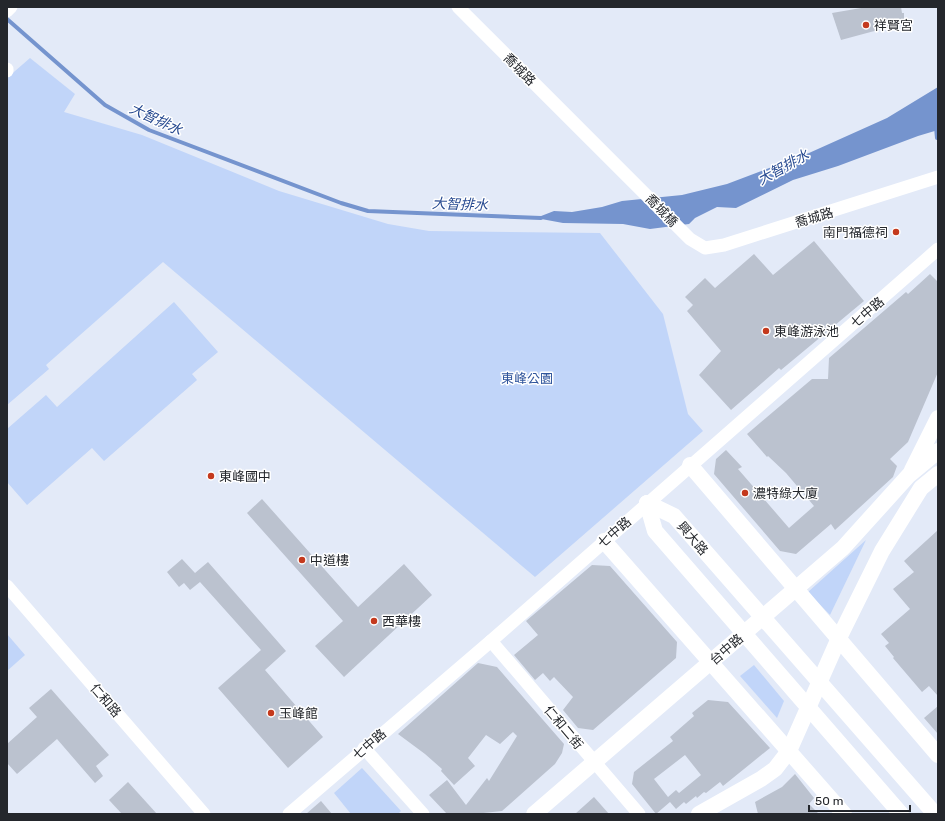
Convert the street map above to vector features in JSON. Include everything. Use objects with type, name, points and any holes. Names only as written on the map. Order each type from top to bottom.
[{"type":"street","name":"喬城路","points":[[458,7],[634,182]]},
{"type":"street","name":"喬城路","points":[[690,239],[705,248],[724,244],[938,177]]},
{"type":"street","name":"喬城橋","points":[[634,182],[690,239]]},
{"type":"street","name":"七中路","points":[[289,814],[364,748],[491,641],[938,249]]},
{"type":"street","name":"台中路","points":[[909,475],[938,418]]},
{"type":"street","name":"台中路","points":[[534,814],[843,548],[909,475],[938,451]]},
{"type":"street","points":[[690,465],[797,588],[938,755]]},
{"type":"street","points":[[699,814],[761,780],[775,769],[789,751],[839,638],[882,551],[921,488],[938,474]]},
{"type":"street","name":"興大路","points":[[647,503],[674,516],[935,814]]},
{"type":"street","name":"興大路","points":[[647,503],[655,531],[901,814]]},
{"type":"street","points":[[604,541],[844,814]]},
{"type":"street","name":"仁和路","points":[[7,586],[204,814]]},
{"type":"street","name":"仁和二街","points":[[491,641],[639,814]]},
{"type":"street","points":[[364,748],[423,814]]},
{"type":"green space","name":"東峰公園","points":[[30,58],[75,94],[64,112],[142,135],[279,191],[388,224],[429,231],[600,233],[663,314],[688,414],[703,431],[535,577],[163,262],[46,365],[49,369],[7,405],[7,78]]},
{"type":"green space","points":[[174,302],[218,352],[192,374],[197,380],[104,461],[92,448],[27,505],[7,482],[7,429],[46,395],[57,407]]},
{"type":"green space","points":[[866,540],[830,615],[808,592]]},
{"type":"green space","points":[[7,634],[25,655],[7,671]]},
{"type":"green space","points":[[754,665],[784,701],[777,718],[740,676]]},
{"type":"green space","points":[[362,768],[401,811],[398,814],[351,814],[334,793]]},
{"type":"water","points":[[938,87],[938,130],[838,166],[793,180],[736,208],[717,207],[695,218],[689,224],[650,229],[623,224],[563,223],[536,218],[554,211],[572,212],[602,207],[622,201],[682,195],[727,184],[809,153],[887,118]]},
{"type":"building","name":"祥賢宮","points":[[867,7],[901,7],[902,13],[904,13],[904,23],[841,40],[832,13]]},
{"type":"building","name":"東峰游泳池","points":[[814,241],[864,301],[781,370],[779,368],[731,410],[699,375],[721,351],[687,311],[693,305],[685,297],[705,278],[715,288],[754,254],[773,275]]},
{"type":"building","points":[[930,274],[938,282],[938,372],[908,442],[890,459],[897,466],[893,477],[835,530],[831,524],[796,554],[780,551],[714,474],[716,459],[726,450],[742,467],[738,469],[789,528],[814,506],[786,473],[768,456],[767,457],[747,434],[812,379],[828,379],[829,358],[906,292],[908,294]]},
{"type":"building","name":"西華樓","points":[[262,499],[358,607],[404,564],[432,595],[344,677],[315,646],[343,621],[247,513]]},
{"type":"building","points":[[938,530],[938,696],[929,686],[922,692],[893,658],[894,657],[885,646],[889,643],[881,634],[910,609],[893,589],[914,572],[904,561]]},
{"type":"building","name":"玉峰館","points":[[182,559],[195,573],[208,562],[286,651],[265,670],[323,737],[288,768],[218,688],[261,650],[200,582],[190,590],[184,583],[179,587],[167,572]]},
{"type":"building","points":[[592,565],[610,566],[677,642],[676,658],[593,730],[578,728],[563,710],[573,697],[554,677],[550,681],[543,673],[535,680],[514,655],[538,635],[526,621]]},
{"type":"building","points":[[478,663],[497,667],[564,744],[562,753],[555,764],[502,811],[474,814],[447,814],[429,795],[447,780],[466,805],[487,778],[489,781],[517,736],[513,732],[500,744],[486,735],[468,758],[475,766],[454,785],[441,771],[442,769],[398,734]]},
{"type":"building","points":[[51,689],[109,755],[96,766],[103,776],[95,783],[57,739],[17,774],[7,763],[7,744],[37,717],[29,708]]},
{"type":"building","points":[[708,700],[728,702],[770,748],[723,786],[720,782],[706,793],[704,792],[697,798],[696,796],[686,804],[684,802],[676,809],[670,802],[656,814],[632,784],[634,772],[673,741],[670,737],[694,716],[692,713]],"holes":[[[685,755],[701,775],[679,793],[676,790],[668,797],[654,779]]]},
{"type":"building","points":[[938,706],[938,734],[924,718]]},
{"type":"building","points":[[795,774],[814,798],[809,804],[819,814],[758,814],[755,802],[782,787]]},
{"type":"building","points":[[128,782],[157,814],[122,814],[109,800]]},
{"type":"building","points":[[594,797],[609,814],[575,814]]},
{"type":"building","points":[[321,801],[332,814],[306,814]]},
{"type":"waterway","name":"大智排水","points":[[7,19],[105,105],[149,130],[341,203],[368,211],[541,218]]},
{"type":"waterway","points":[[936,127],[937,138]]},
{"type":"place","name":"祥賢宮","points":[[866,25]]},
{"type":"place","name":"南門福德祠","points":[[896,232]]},
{"type":"place","name":"東峰游泳池","points":[[766,331]]},
{"type":"place","name":"東峰國中","points":[[211,476]]},
{"type":"place","name":"濃特綠大廈","points":[[745,493]]},
{"type":"place","name":"中道樓","points":[[302,560]]},
{"type":"place","name":"西華樓","points":[[374,621]]},
{"type":"place","name":"玉峰館","points":[[271,713]]}]
